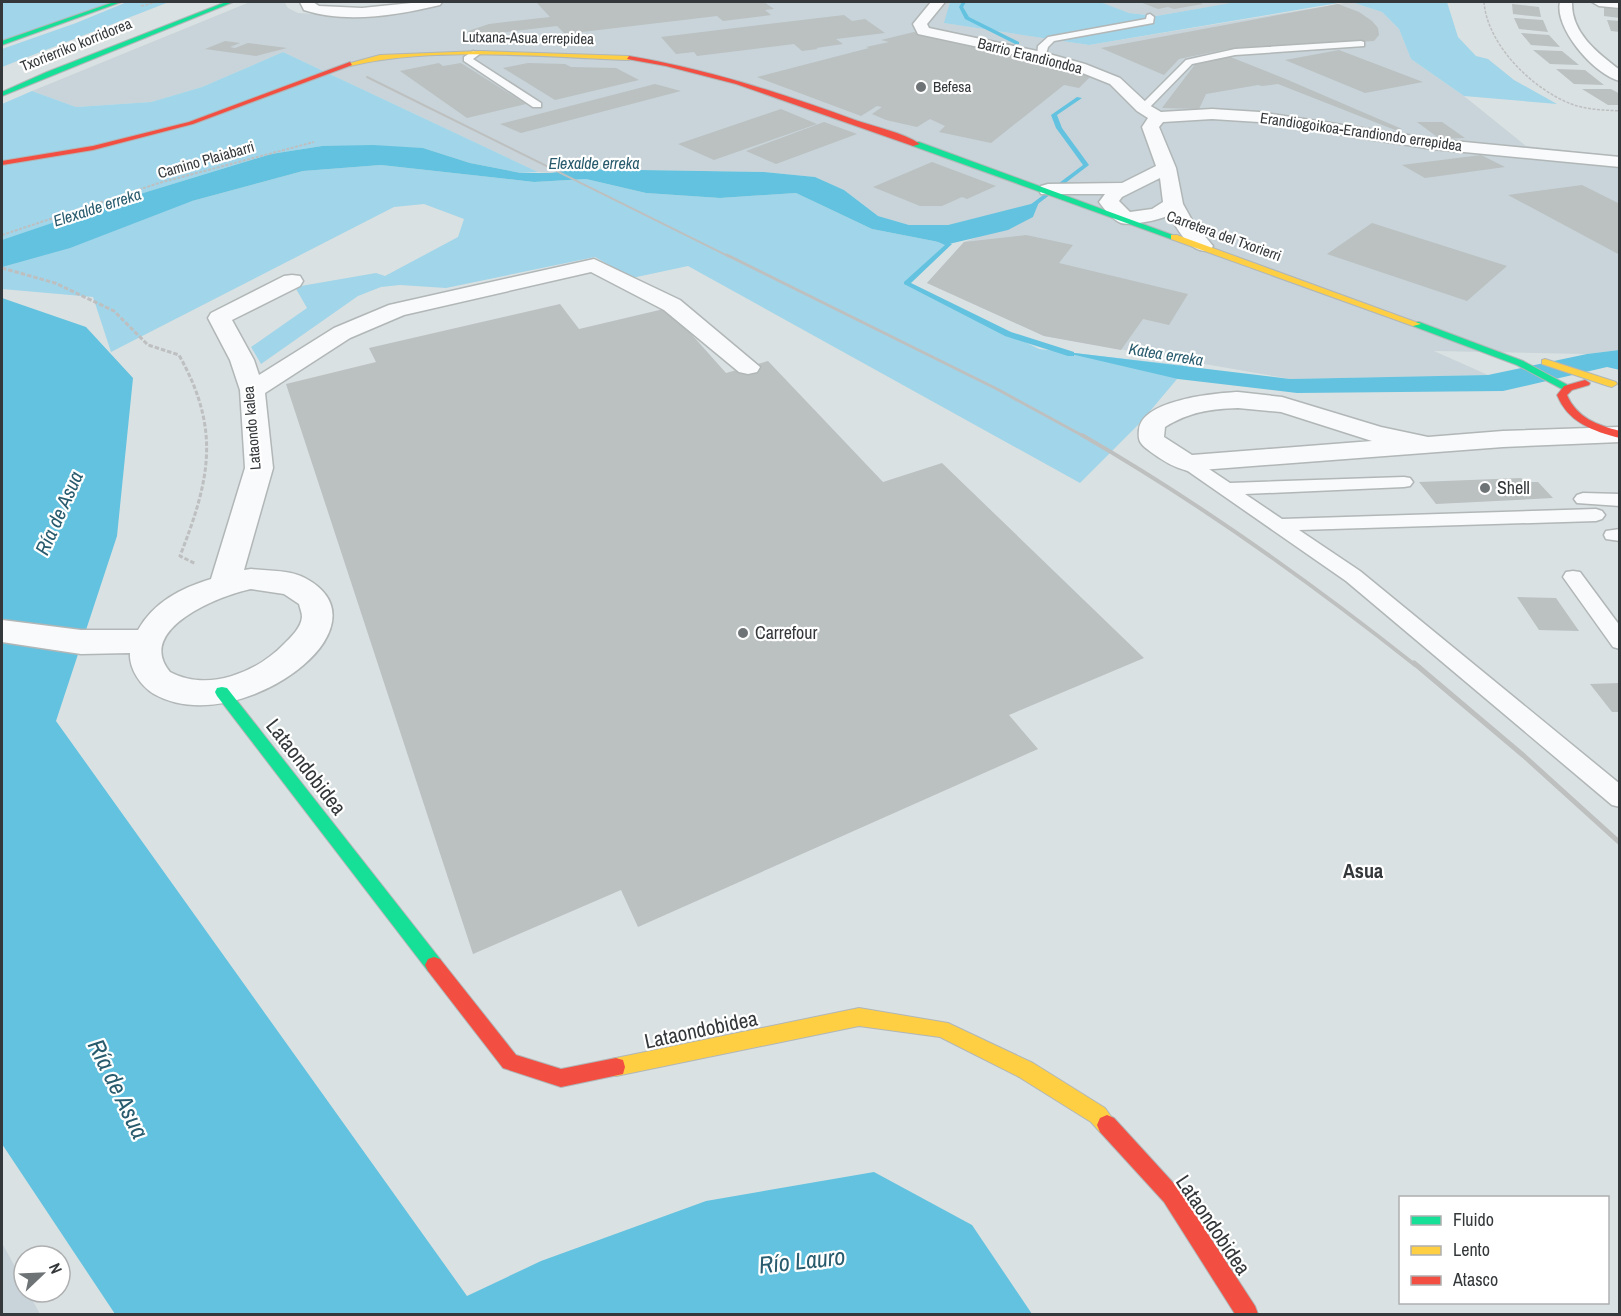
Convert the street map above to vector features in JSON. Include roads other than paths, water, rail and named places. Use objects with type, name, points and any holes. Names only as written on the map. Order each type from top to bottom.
[{"type":"main road","points":[[2,43],[118,2]]},
{"type":"main road","name":"Txorierriko korridorea","points":[[2,94],[49,73],[230,2]]},
{"type":"main road","name":"Lutxana-Asua errepidea","points":[[2,163],[93,148],[191,123],[358,61],[380,57],[476,53],[592,55],[630,58],[744,82],[1048,190]]},
{"type":"main road","name":"Carretera del Txorierri","points":[[1048,190],[1520,363],[1566,396],[1583,421],[1619,435]]},
{"type":"main road","name":"Carretera del Txorierri","points":[[1389,314],[1482,340],[1616,385]]},
{"type":"main road","points":[[1566,396],[1579,384],[1616,385]]},
{"type":"main road","name":"Lataondobidea","points":[[222,692],[510,1062],[561,1078],[859,1017],[942,1029],[1026,1070],[1098,1115],[1171,1195],[1247,1314]]},
{"type":"street","points":[[307,2],[309,8],[318,10],[374,13],[396,11],[435,2]]},
{"type":"street","name":"Barrio Erandiondoa","points":[[938,2],[920,24],[923,31],[1042,56],[1080,67],[1115,81],[1143,108],[1158,117]]},
{"type":"street","points":[[1566,2],[1564,7],[1568,24],[1578,38],[1595,60],[1620,77]]},
{"type":"street","points":[[1599,2],[1620,4]]},
{"type":"street","name":"Erandiogoikoa-Erandiondo errepidea","points":[[1158,117],[1212,114],[1259,117],[1433,144],[1620,162]]},
{"type":"street","points":[[1158,117],[1150,127],[1172,184],[1173,204],[1185,225],[1203,246]]},
{"type":"street","points":[[1167,168],[1115,193],[1109,202],[1125,218],[1157,214],[1173,204]]},
{"type":"street","points":[[1048,190],[1127,188]]},
{"type":"street","points":[[252,390],[342,333],[397,310],[594,265],[672,305],[748,366]]},
{"type":"street","name":"Lataondo kalea","points":[[211,575],[236,551],[259,468],[252,390],[242,360],[219,318],[292,281]]},
{"type":"street","points":[[342,333],[369,348]]},
{"type":"street","points":[[1524,438],[1549,422],[1566,396]]},
{"type":"street","points":[[1425,444],[1375,434],[1282,405],[1238,400],[1208,401],[1175,410],[1152,424],[1151,440],[1188,464],[1425,444],[1619,435]]},
{"type":"street","points":[[211,575],[275,579],[296,585],[310,595],[318,609],[317,626],[309,642],[294,658],[273,673],[249,685],[222,692],[192,693],[168,687],[151,676],[145,660],[148,640],[159,623],[177,607],[199,594],[211,575]]},
{"type":"street","points":[[2,631],[81,642],[148,640]]},
{"type":"lane","points":[[1042,56],[1043,46],[1051,39],[1146,22],[1150,21],[1150,17]]},
{"type":"lane","points":[[1143,108],[1189,62],[1235,52],[1361,44]]},
{"type":"lane","points":[[476,53],[467,59],[537,105]]},
{"type":"lane","points":[[1188,464],[1353,576],[1620,798]]},
{"type":"lane","points":[[1224,489],[1404,482]]},
{"type":"lane","points":[[1583,499],[1620,500]]},
{"type":"lane","points":[[1278,525],[1596,515]]},
{"type":"lane","points":[[1573,577],[1620,642]]},
{"type":"water","points":[[373,145],[423,148],[470,163],[521,173],[551,173],[578,169],[764,172],[815,177],[844,190],[878,216],[909,225],[948,225],[1039,202],[1033,217],[1008,230],[949,244],[872,229],[796,193],[720,198],[646,193],[586,179],[534,182],[381,165],[303,171],[192,201],[70,248],[2,267],[2,240],[117,201],[271,154],[322,146]]},
{"type":"water","points":[[2,298],[86,327],[133,378],[117,536],[56,721],[467,1296],[541,1261],[706,1201],[874,1172],[972,1225],[1032,1314],[115,1314],[72,1249],[72,1244],[68,1244],[2,1144]]},
{"type":"water","points":[[1619,350],[1620,370],[1607,367],[1503,391],[1297,393],[1178,379],[1058,351],[1290,379],[1488,375],[1587,354]]},
{"type":"waterway","name":"Elexalde erreka","points":[[964,2],[961,7],[967,18],[1017,43]]},
{"type":"waterway","name":"Elexalde erreka","points":[[1028,209],[1086,165],[1059,128],[1054,115],[1079,98]]},
{"type":"waterway","name":"Katea erreka","points":[[936,239],[949,244],[906,283],[1008,334],[1071,354]]},
{"type":"railway","points":[[367,77],[730,257]]},
{"type":"railway","points":[[727,255],[997,389],[1085,437]]},
{"type":"railway","points":[[1082,435],[1169,488],[1253,544],[1335,603],[1415,665]]},
{"type":"railway","points":[[1414,663],[1524,756],[1620,843]]},
{"type":"place","name":"Befesa","points":[[921,87]]},
{"type":"place","name":"Shell","points":[[1485,488]]},
{"type":"place","name":"Carrefour","points":[[743,633]]},
{"type":"district","name":"Asua","points":[[1363,871]]},
{"type":"water label","name":"Ría de Asua","points":[[59,513]]},
{"type":"water label","name":"Ría de Asua","points":[[118,1089]]},
{"type":"water label","name":"Río Lauro","points":[[802,1261]]}]
